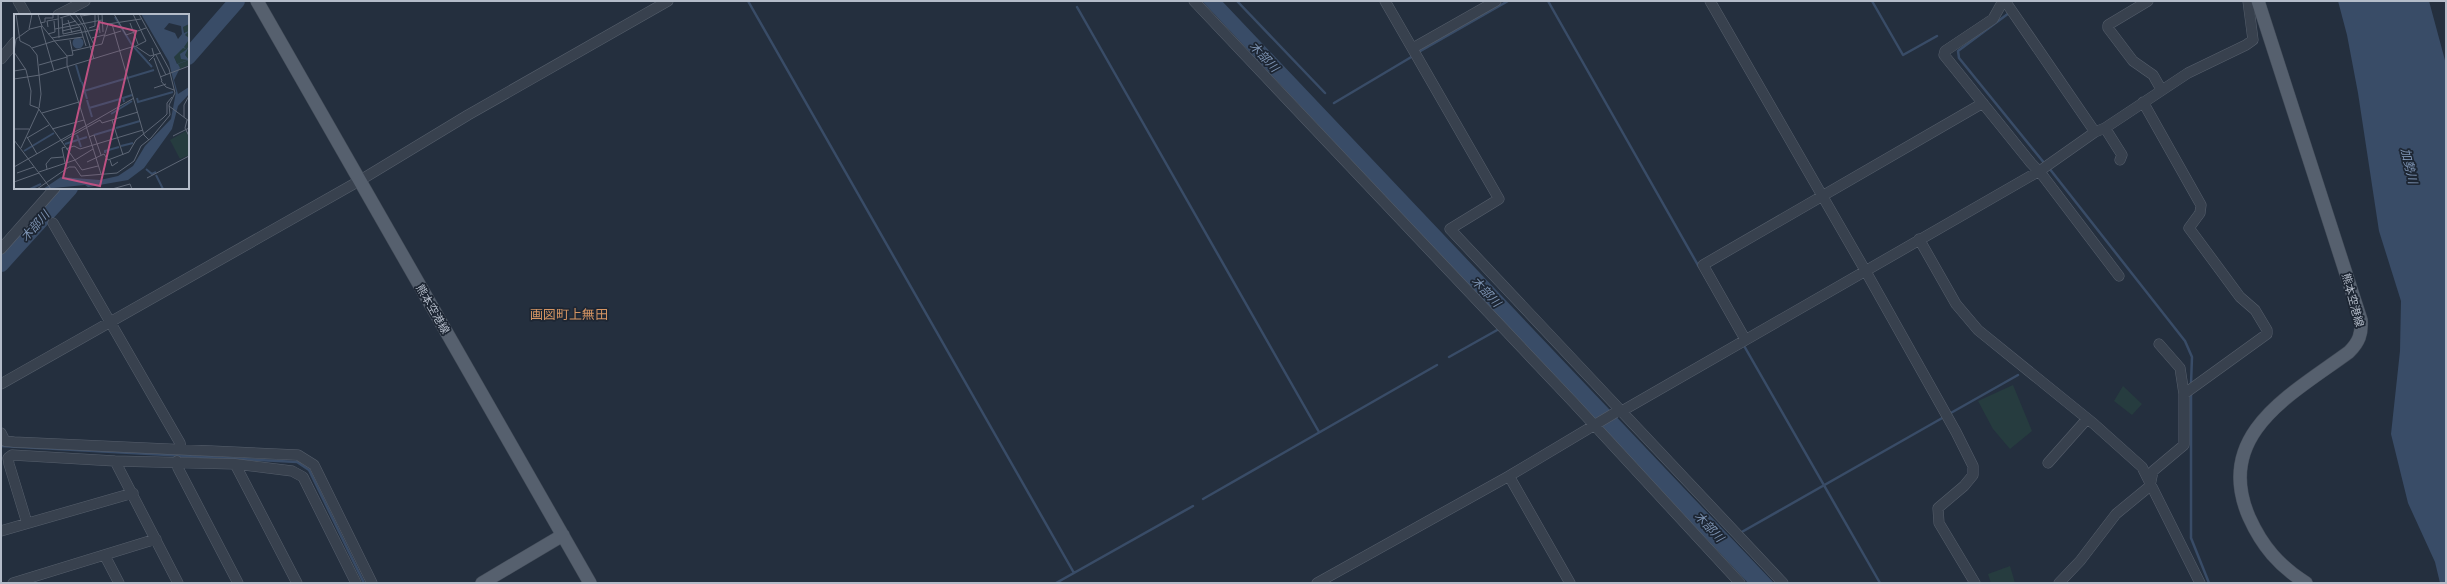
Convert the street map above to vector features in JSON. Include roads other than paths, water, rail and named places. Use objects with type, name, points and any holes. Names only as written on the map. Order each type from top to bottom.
[{"type":"main road","name":"熊本空港線","points":[[257,1],[590,583]]},
{"type":"main road","name":"熊本空港線","points":[[2258,1],[2361,320],[2362,331],[2359,342],[2349,352],[2262,419],[2247,441],[2241,461],[2239,483],[2247,511],[2258,536],[2270,554],[2306,583]]},
{"type":"main road","points":[[482,583],[562,535]]},
{"type":"street","points":[[18,1],[25,14]]},
{"type":"street","points":[[60,14],[85,1]]},
{"type":"street","points":[[1,384],[359,181],[468,115],[668,1]]},
{"type":"street","points":[[1194,1],[1594,425],[1740,583]]},
{"type":"street","points":[[1385,1],[1499,199],[1450,229],[1783,583]]},
{"type":"street","points":[[1413,48],[1496,1]]},
{"type":"street","points":[[1710,1],[1865,270],[1973,466],[1973,475],[1964,486],[1938,508],[1937,513],[1939,523],[1975,583]]},
{"type":"street","points":[[2119,276],[2040,170],[2031,163],[1947,60],[1945,51],[1992,19],[2004,1],[2100,130],[2122,155],[2120,160]]},
{"type":"street","points":[[2148,1],[2119,17],[2108,25],[2108,28],[2133,61],[2152,75],[2161,89]]},
{"type":"street","points":[[1317,583],[1509,476],[1594,425],[2040,170],[2161,89],[2253,40],[2248,1]]},
{"type":"street","points":[[1,59],[14,43]]},
{"type":"street","points":[[2143,102],[2201,205],[2200,213],[2189,228],[2240,297],[2255,310],[2268,330],[2267,334],[2190,390]]},
{"type":"street","points":[[1745,339],[1703,265],[1983,103]]},
{"type":"street","points":[[1,249],[54,189]]},
{"type":"street","points":[[53,223],[111,321],[180,443],[181,448]]},
{"type":"street","points":[[1919,240],[1956,304],[1978,330],[2134,458],[2142,467],[2150,486],[2201,583]]},
{"type":"street","points":[[2059,583],[2080,561],[2116,514],[2150,486],[2153,471],[2184,445],[2190,390],[2180,368],[2159,344]]},
{"type":"street","points":[[2048,463],[2087,419]]},
{"type":"street","points":[[1,433],[5,441],[14,442],[181,448],[298,455],[314,465],[372,583]]},
{"type":"street","points":[[27,523],[9,464],[8,458],[12,455],[115,461],[177,461],[235,464],[292,471],[302,477],[356,583]]},
{"type":"street","points":[[115,461],[133,493],[178,583]]},
{"type":"street","points":[[177,461],[178,468],[238,583]]},
{"type":"street","points":[[235,464],[297,583]]},
{"type":"street","points":[[1509,476],[1570,583]]},
{"type":"street","points":[[1,531],[133,493]]},
{"type":"street","points":[[13,583],[105,556],[156,539]]},
{"type":"street","points":[[105,556],[119,583]]},
{"type":"water","points":[[1202,1],[1222,1],[1774,583],[1748,583]]},
{"type":"water","name":"加勢川","points":[[2338,1],[2429,1],[2446,64],[2446,583],[2440,583],[2435,562],[2408,503],[2391,434],[2400,351],[2401,301],[2379,231],[2358,93],[2347,35]]},
{"type":"waterway","name":"木部川","points":[[189,56],[237,1]]},
{"type":"waterway","points":[[748,1],[1074,573]]},
{"type":"waterway","points":[[1237,1],[1325,93]]},
{"type":"waterway","points":[[1417,53],[1508,1]]},
{"type":"waterway","points":[[1548,1],[1699,267]]},
{"type":"waterway","points":[[1872,1],[1903,55],[1937,36]]},
{"type":"waterway","points":[[1077,7],[1319,432]]},
{"type":"waterway","points":[[2009,13],[1958,51],[1959,58],[2045,164]]},
{"type":"waterway","points":[[1334,103],[1413,56]]},
{"type":"waterway","points":[[2049,168],[2185,341],[2192,357],[2191,384]]},
{"type":"waterway","name":"木部川","points":[[1,264],[69,189]]},
{"type":"waterway","points":[[1449,357],[1499,329]]},
{"type":"waterway","points":[[1743,344],[1880,583]]},
{"type":"waterway","points":[[1203,499],[1437,365]]},
{"type":"waterway","points":[[1949,414],[2018,375]]},
{"type":"waterway","points":[[2191,393],[2191,538],[2209,583]]},
{"type":"waterway","points":[[1740,533],[1944,417]]},
{"type":"waterway","points":[[1,446],[297,462],[309,470],[364,583]]},
{"type":"waterway","points":[[1056,583],[1193,506]]},
{"type":"district","name":"画図町上無田","points":[[569,314]]}]
